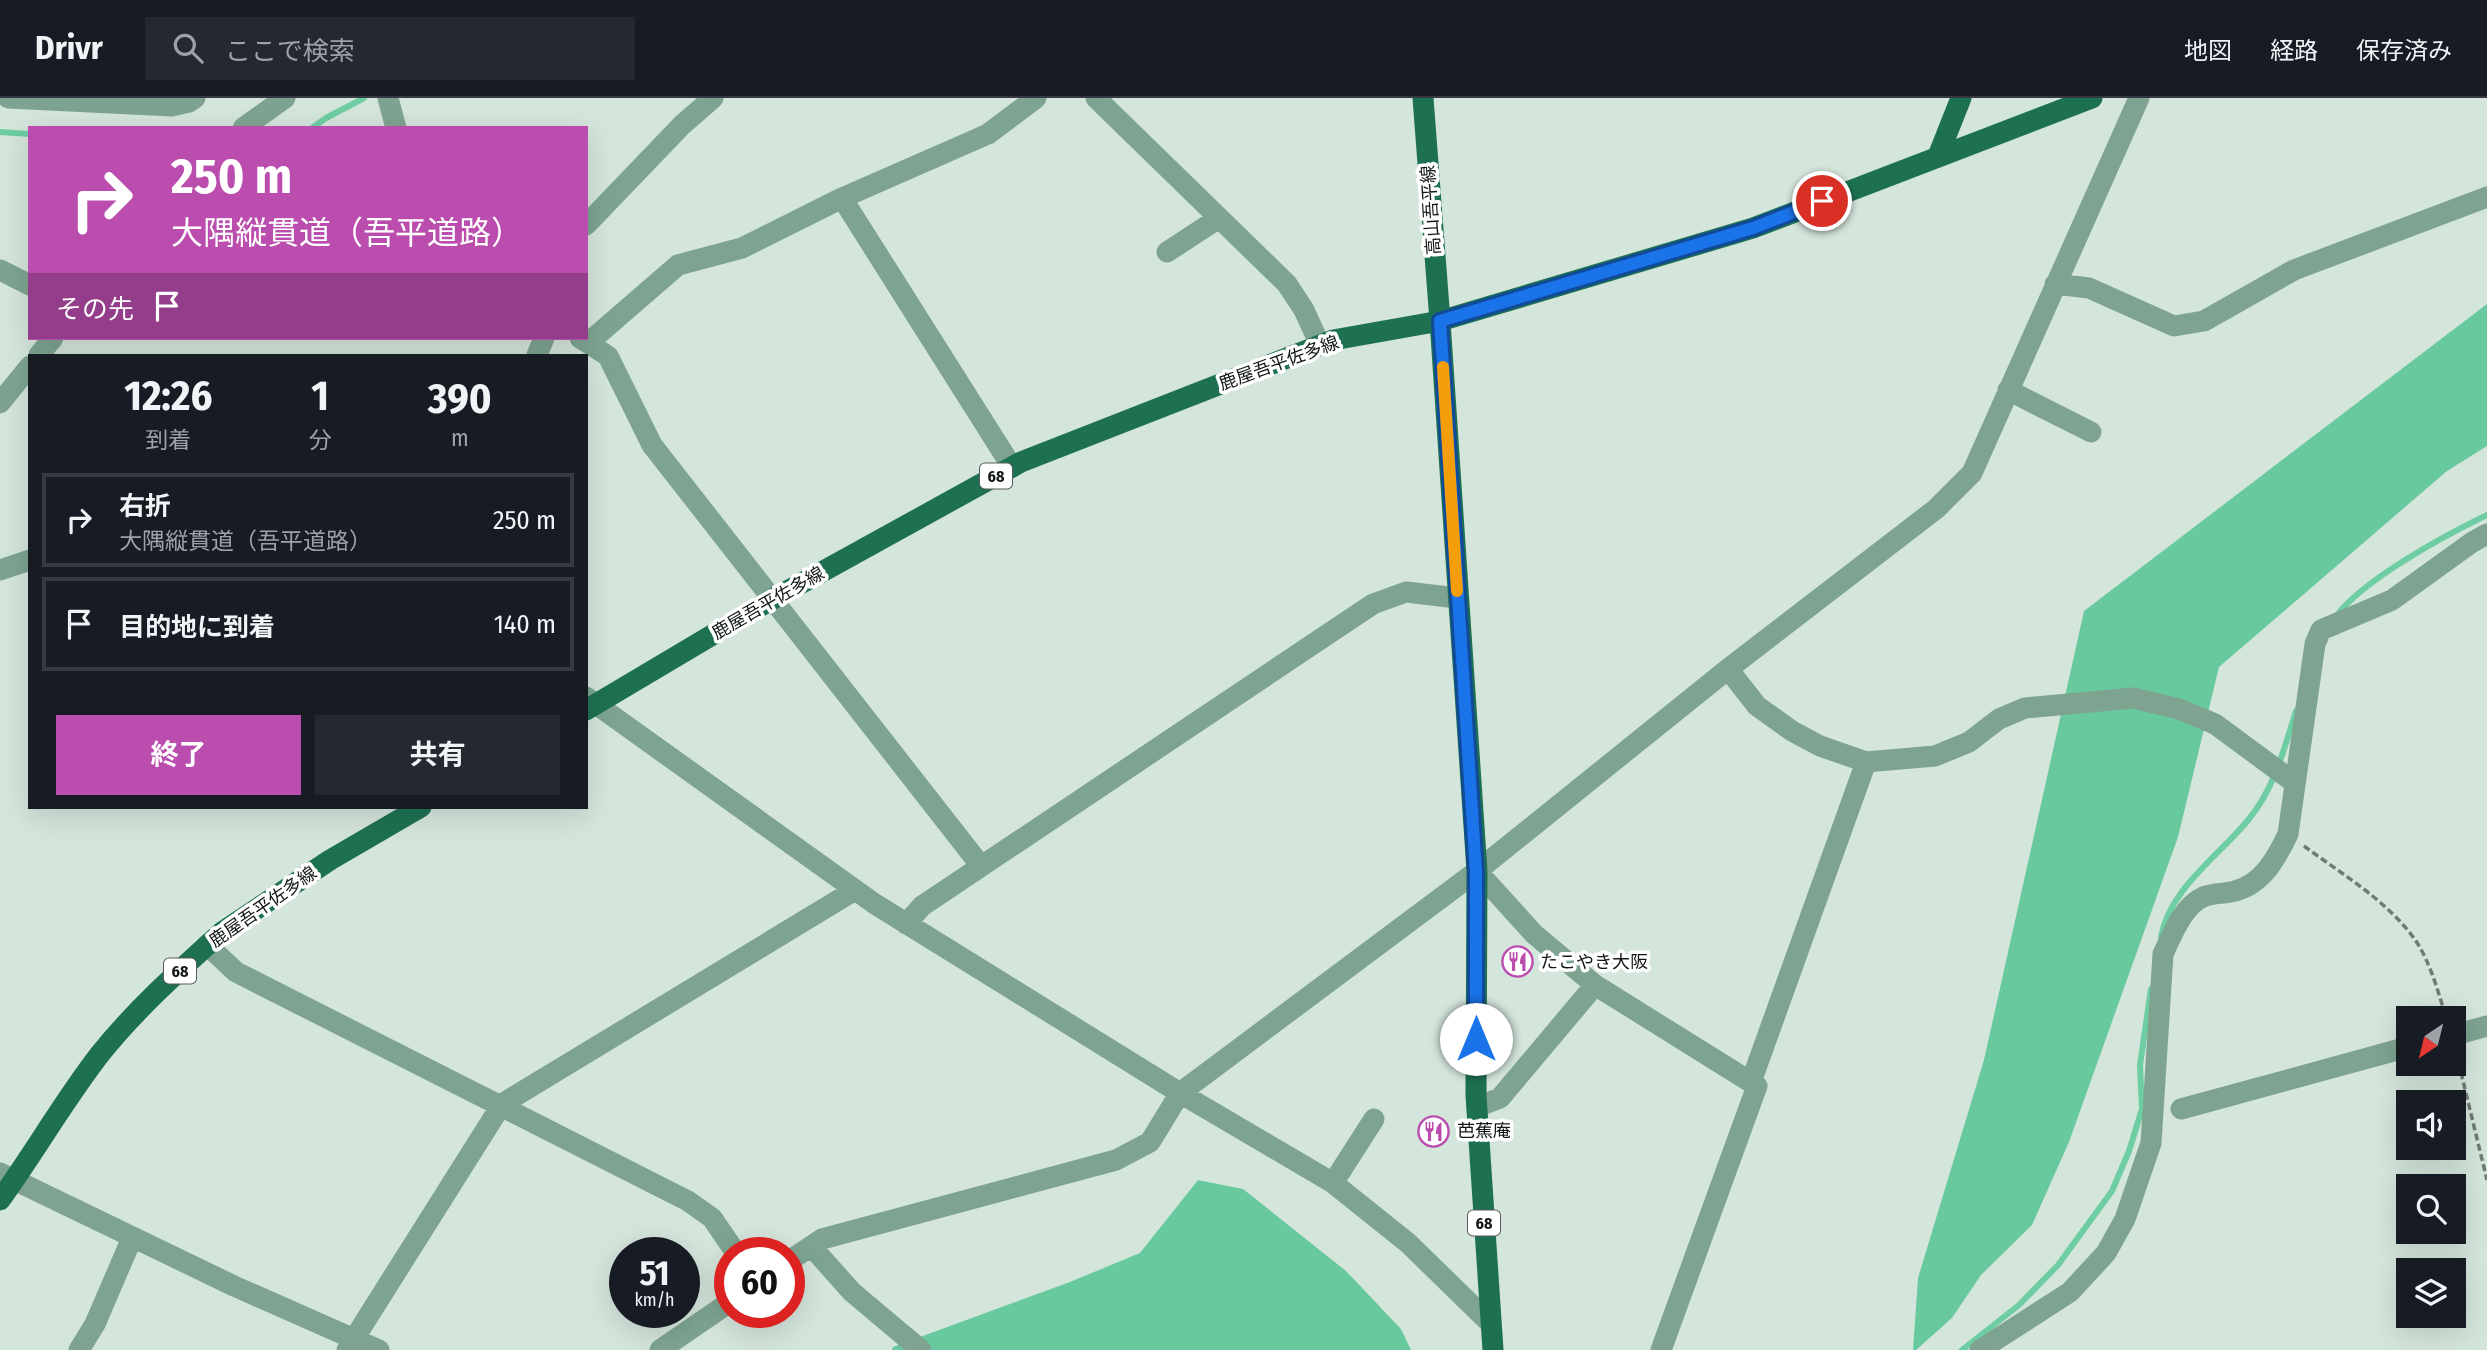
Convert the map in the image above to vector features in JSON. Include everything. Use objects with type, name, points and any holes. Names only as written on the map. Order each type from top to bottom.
[{"type":"main road","name":"高山吾平線","points":[[1423,98],[1440,321]]},
{"type":"main road","points":[[1938,156],[1961,98]]},
{"type":"main road","name":"68","points":[[1493,1350],[1476,1107],[1476,872],[1440,321],[1753,228],[2092,98]]},
{"type":"main road","name":"鹿屋吾平佐多線","points":[[590,704],[1012,467],[1333,340],[1440,321]]},
{"type":"main road","name":"鹿屋吾平佐多線","points":[[0,1200],[7,1177],[100,1054],[158,991],[207,945],[222,932],[330,860],[418,809]]},
{"type":"street","points":[[8,98],[172,106],[195,98]]},
{"type":"street","points":[[246,126],[285,98]]},
{"type":"street","points":[[388,98],[395,126]]},
{"type":"street","points":[[588,223],[681,125],[713,98]]},
{"type":"street","points":[[588,337],[678,265],[742,248],[842,198],[988,134],[1036,98]]},
{"type":"street","points":[[1096,98],[1287,284],[1304,310],[1320,345]]},
{"type":"street","points":[[805,1250],[822,1239],[1116,1160],[1150,1142],[1180,1093],[1476,872],[1728,669],[1936,509],[1972,473],[2139,98]]},
{"type":"street","points":[[2055,284],[2089,288],[2174,326],[2204,321],[2294,270],[2487,197]]},
{"type":"street","points":[[842,198],[1012,467]]},
{"type":"street","points":[[1167,252],[1219,218]]},
{"type":"street","points":[[0,270],[28,284]]},
{"type":"street","points":[[40,354],[51,340]]},
{"type":"street","points":[[584,340],[608,356],[652,445],[981,866]]},
{"type":"street","points":[[0,403],[28,368]]},
{"type":"street","points":[[2008,390],[2091,432]]},
{"type":"street","points":[[1980,1350],[2070,1292],[2106,1253],[2124,1219],[2151,1143],[2163,954],[2189,909],[2203,897],[2238,891],[2258,879],[2276,859],[2288,834],[2315,644],[2321,630],[2392,600],[2487,534]]},
{"type":"street","points":[[0,569],[28,561]]},
{"type":"street","points":[[906,924],[922,906],[1373,604],[1406,592],[1457,598]]},
{"type":"street","points":[[1728,669],[1757,706],[1792,731],[1820,746],[1866,762],[1935,756],[1969,741],[1999,719],[2025,708],[2133,698],[2179,709],[2215,724],[2295,783]]},
{"type":"street","points":[[590,704],[906,924],[1180,1093],[1333,1183],[1408,1242],[1490,1323]]},
{"type":"street","points":[[1751,1082],[1866,762]]},
{"type":"street","points":[[1476,872],[1534,934],[1595,985],[1757,1086],[1661,1350]]},
{"type":"street","points":[[351,1344],[502,1104],[855,890]]},
{"type":"street","points":[[207,945],[236,972],[502,1104],[688,1201],[712,1218],[725,1237]]},
{"type":"street","points":[[1476,1107],[1500,1098],[1595,985]]},
{"type":"street","points":[[2466,1033],[2487,1026]]},
{"type":"street","points":[[2181,1109],[2396,1050]]},
{"type":"street","points":[[1333,1183],[1374,1119]]},
{"type":"street","points":[[7,1177],[351,1344],[379,1350]]},
{"type":"street","points":[[79,1350],[94,1324],[132,1238]]},
{"type":"street","points":[[811,1246],[852,1293],[922,1350]]},
{"type":"street","points":[[660,1350],[714,1313]]},
{"type":"path","points":[[2288,834],[2391,911],[2417,942],[2430,968],[2443,1006]]},
{"type":"path","points":[[2463,1076],[2487,1181]]},
{"type":"green space","points":[[2487,304],[2487,446],[2447,471],[2219,667],[2178,837],[2069,1142],[2032,1225],[1981,1275],[1952,1318],[1913,1350],[1918,1278],[1984,1060],[2084,611]]},
{"type":"green space","points":[[1198,1180],[1243,1189],[1346,1271],[1401,1329],[1411,1350],[892,1350],[893,1347],[1070,1282],[1140,1253]]},
{"type":"waterway","points":[[315,126],[364,98]]},
{"type":"waterway","points":[[0,132],[28,134]]},
{"type":"waterway","points":[[2337,615],[2350,601],[2386,573],[2428,546],[2487,515]]},
{"type":"waterway","points":[[2161,937],[2166,919],[2185,888],[2237,833],[2266,794],[2278,767],[2296,711]]},
{"type":"waterway","points":[[1962,1350],[2019,1305],[2058,1265],[2112,1191],[2129,1151],[2142,1109],[2140,1065],[2151,989]]},
{"type":"slow traffic","points":[[1443,367],[1457,591]]},
{"type":"place","name":"たこやき大阪","points":[[1517,962]]},
{"type":"place","name":"芭蕉庵","points":[[1434,1131]]},
{"type":"route","points":[[1476,1039],[1476,872],[1440,321],[1753,228],[1822,201]]}]
